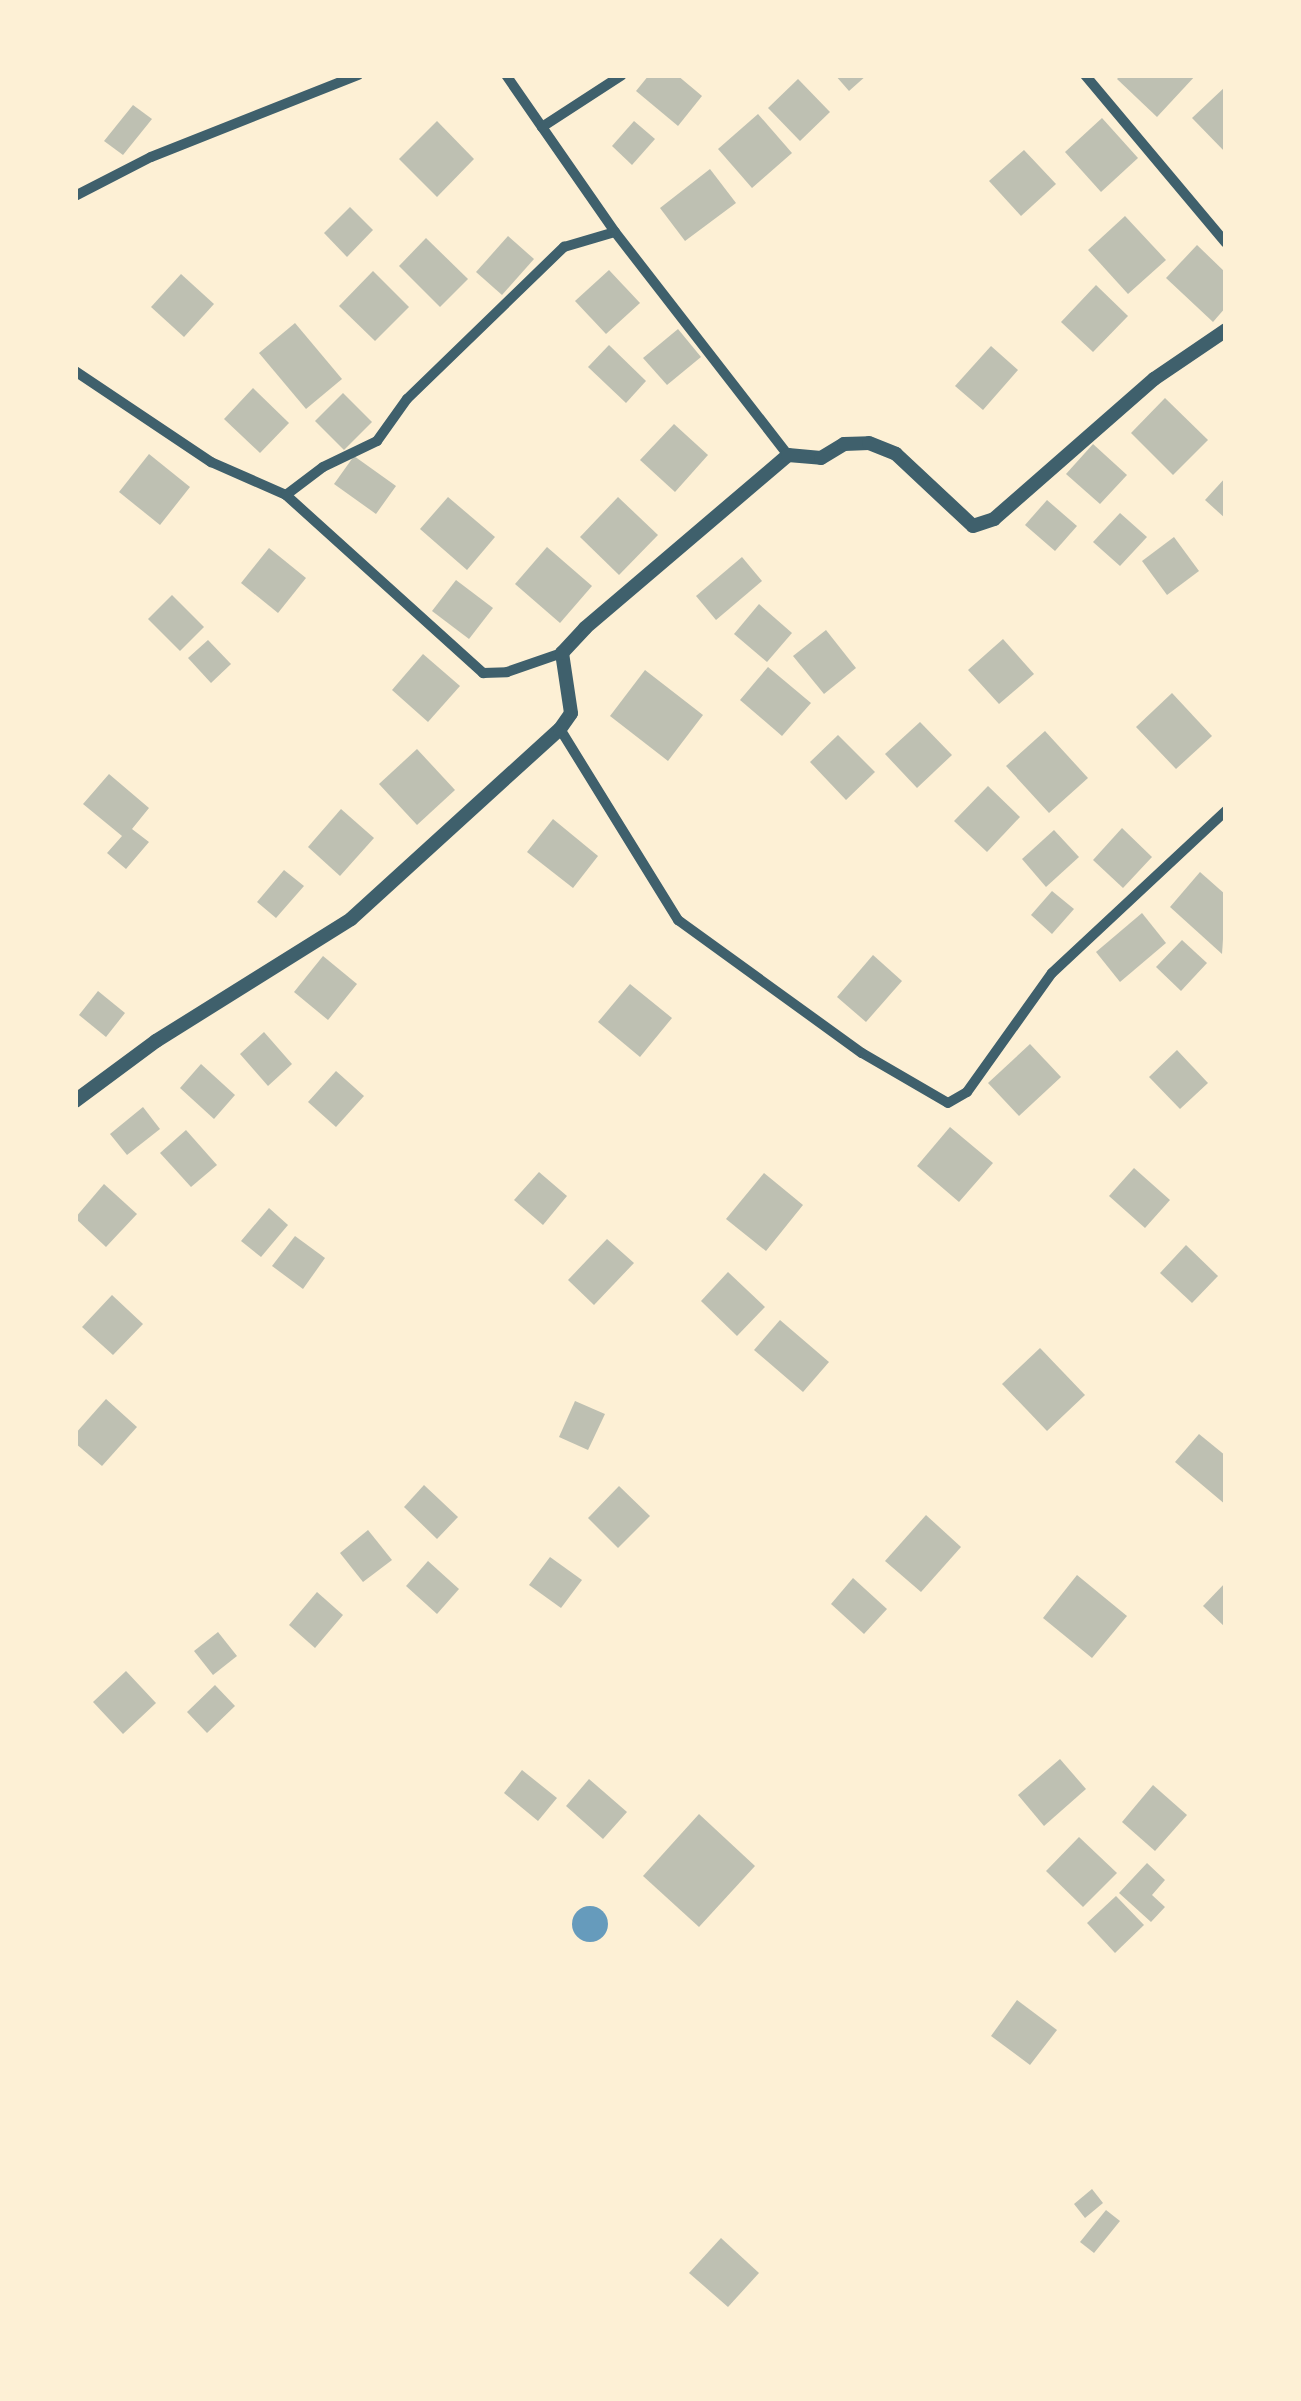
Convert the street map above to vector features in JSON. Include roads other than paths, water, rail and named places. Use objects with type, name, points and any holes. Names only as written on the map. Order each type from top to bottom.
[{"type":"street","points":[[75,196],[151,156],[358,75]]},
{"type":"street","points":[[506,75],[615,232],[788,456]]},
{"type":"street","points":[[542,127],[622,75]]},
{"type":"street","points":[[1084,75],[1226,243]]},
{"type":"street","points":[[286,496],[323,466],[377,441],[406,399],[564,247],[615,232]]},
{"type":"street","points":[[75,372],[212,462],[286,496],[483,672],[507,672],[562,653],[788,456],[821,458],[844,444],[869,444],[896,454],[973,526],[994,519],[1154,379],[1226,330]]},
{"type":"street","points":[[75,1101],[156,1041],[351,919],[560,729],[571,713],[562,653]]},
{"type":"street","points":[[560,729],[678,920],[862,1053],[948,1104],[967,1092],[1052,972],[1226,811]]},
{"type":"water","points":[[590,1906],[603,1911],[608,1924],[603,1937],[590,1942],[577,1937],[572,1924],[577,1911]]}]
